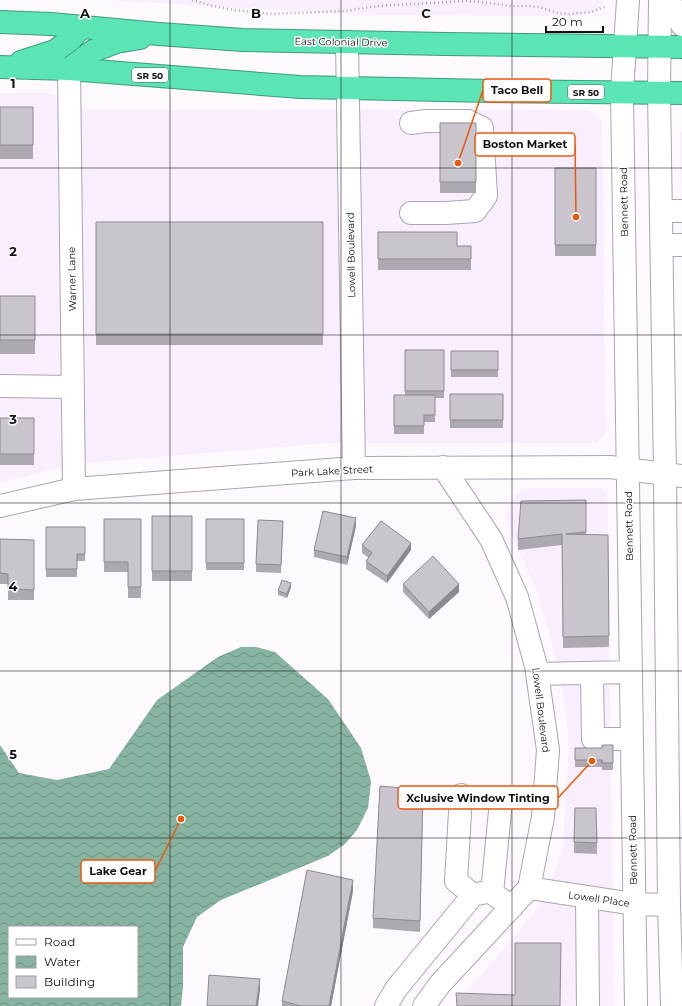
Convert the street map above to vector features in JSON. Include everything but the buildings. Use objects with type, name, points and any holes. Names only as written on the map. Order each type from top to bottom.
[{"type":"highway","name":"East Colonial Drive","points":[[0,22],[82,26],[158,34],[243,40],[682,47]]},
{"type":"highway","points":[[4,67],[55,51],[70,40],[82,26]]},
{"type":"highway","points":[[69,69],[93,50],[116,42],[158,34]]},
{"type":"highway","name":"SR 50","points":[[4,67],[69,69],[300,87],[682,93]]},
{"type":"street","points":[[660,0],[659,93],[672,211],[674,599],[669,905],[672,1006]]},
{"type":"street","points":[[669,0],[682,26]]},
{"type":"street","name":"Bennett Road","points":[[620,5],[625,46],[622,92],[636,1006]]},
{"type":"street","name":"Lowell Boulevard","points":[[347,42],[354,468]]},
{"type":"street","name":"Warner Lane","points":[[69,69],[74,489]]},
{"type":"street","points":[[411,123],[426,121],[468,121],[482,128],[486,196],[475,211],[446,214],[411,214]]},
{"type":"street","points":[[0,386],[73,387]]},
{"type":"street","name":"Lowell Boulevard","points":[[443,467],[490,539],[517,597],[536,666],[548,750],[543,816],[529,888]]},
{"type":"street","name":"Park Lake Street","points":[[0,506],[74,489],[354,468],[610,467],[674,475]]},
{"type":"street","points":[[537,674],[631,672]]},
{"type":"street","points":[[592,673],[593,739],[632,738]]},
{"type":"street","points":[[461,795],[456,881],[512,907]]},
{"type":"street","points":[[386,1006],[396,989],[482,894],[501,801]]},
{"type":"street","points":[[424,1006],[440,984],[529,888]]},
{"type":"street","name":"Lowell Place","points":[[529,888],[634,904],[669,905]]},
{"type":"street","points":[[587,897],[588,1006]]},
{"type":"path","points":[[192,0],[233,10],[272,14],[345,11],[377,6],[466,1],[509,6],[539,7],[558,13],[569,14],[592,12],[603,7],[620,5]]},
{"type":"shaded area","points":[[105,0],[605,0],[603,5],[594,12],[576,16],[367,15]]},
{"type":"shaded area","points":[[0,93],[48,93],[91,110],[588,110],[602,121],[606,433],[596,443],[329,443],[73,464],[0,483]]},
{"type":"shaded area","points":[[682,131],[682,251],[680,133]]},
{"type":"shaded area","points":[[529,488],[602,488],[607,494],[614,1006],[454,1006],[538,909],[553,877],[563,847],[569,742],[563,693],[550,637],[536,588],[510,532],[506,516],[509,505],[517,494]]},
{"type":"water","points":[[241,647],[256,647],[275,652],[328,699],[361,748],[371,781],[368,808],[357,830],[345,844],[328,856],[221,900],[197,917],[183,947],[183,987],[181,1006],[0,1006],[0,745],[19,773],[57,780],[109,769],[157,700],[218,657]]},
{"type":"place","name":"Taco Bell","points":[[458,163]]},
{"type":"place","name":"Boston Market","points":[[576,217]]},
{"type":"place","name":"Xclusive Window Tinting","points":[[592,761]]},
{"type":"place","name":"Lake Gear","points":[[181,819]]}]
